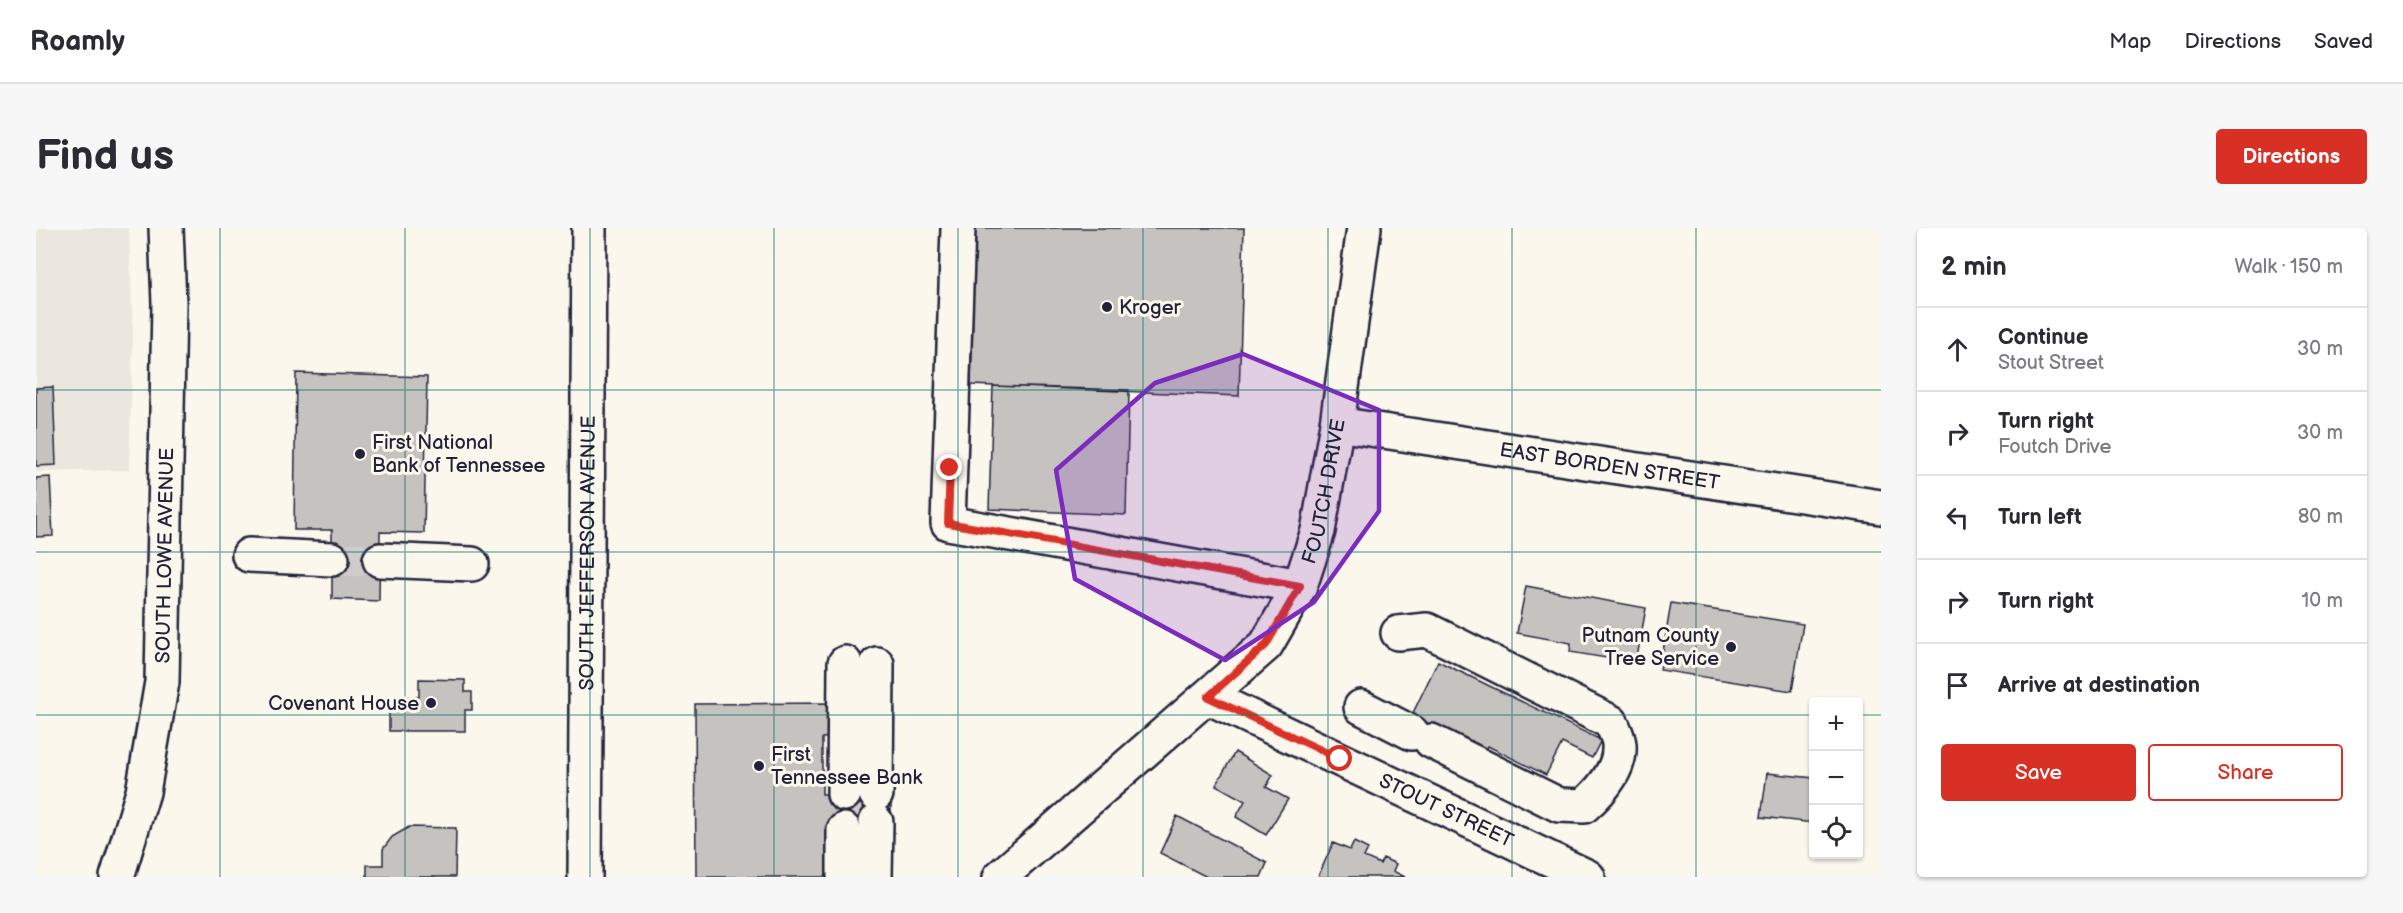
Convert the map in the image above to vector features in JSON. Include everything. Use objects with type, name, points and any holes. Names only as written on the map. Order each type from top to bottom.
[{"type":"street","name":"SOUTH LOWE AVENUE","points":[[117,877],[143,792],[162,682],[169,303],[166,228]]},
{"type":"street","name":"SOUTH JEFFERSON AVENUE","points":[[585,877],[589,228]]},
{"type":"street","points":[[958,228],[948,523],[1300,586]]},
{"type":"street","name":"FOUTCH DRIVE","points":[[1000,877],[1266,645],[1300,586],[1318,531],[1337,424],[1364,228]]},
{"type":"street","name":"EAST BORDEN STREET","points":[[1337,424],[1881,507]]},
{"type":"street","points":[[249,555],[332,559]]},
{"type":"street","points":[[380,560],[472,564]]},
{"type":"street","points":[[1360,707],[1559,804],[1584,806],[1600,793],[1616,764],[1619,745],[1611,722],[1427,630],[1398,633]]},
{"type":"street","points":[[859,877],[860,663]]},
{"type":"street","name":"STOUT STREET","points":[[1208,697],[1588,877]]},
{"type":"street","points":[[844,877],[860,810]]},
{"type":"street","points":[[860,810],[875,877]]},
{"type":"highlighted area","points":[[1243,354],[1379,410],[1379,511],[1314,602],[1225,660],[1075,579],[1056,470],[1155,383]]},
{"type":"shaded area","points":[[36,228],[129,228],[133,336],[129,470],[36,472]]},
{"type":"building","name":"Kroger","points":[[975,228],[1244,228],[1239,396],[971,385]]},
{"type":"building","name":"First National Bank of Tennessee","points":[[296,373],[427,377],[424,533],[380,532],[379,601],[332,599],[332,530],[294,530]]},
{"type":"building","points":[[993,386],[1129,390],[1126,515],[989,509]]},
{"type":"building","points":[[53,387],[56,465],[36,466],[36,388]]},
{"type":"building","points":[[50,477],[53,536],[36,537],[36,478]]},
{"type":"building","points":[[1526,586],[1646,608],[1636,663],[1570,652],[1571,643],[1517,633]]},
{"type":"building","name":"Putnam County Tree Service","points":[[1671,603],[1803,624],[1792,691],[1660,670]]},
{"type":"building","points":[[1438,661],[1601,740],[1592,758],[1562,743],[1546,775],[1488,746],[1484,754],[1424,754],[1406,746],[1411,717]]},
{"type":"building","name":"Covenant House","points":[[419,679],[465,680],[465,692],[472,692],[472,710],[465,710],[465,731],[389,731],[389,697],[419,697]]},
{"type":"building","name":"First Tennessee Bank","points":[[838,703],[839,737],[822,738],[822,794],[891,794],[891,817],[876,822],[829,877],[696,877],[695,704]]},
{"type":"building","points":[[1235,752],[1273,775],[1266,787],[1288,799],[1266,835],[1236,817],[1245,801],[1216,785]]},
{"type":"building","points":[[1767,773],[1809,777],[1809,822],[1761,817]]},
{"type":"building","points":[[1177,816],[1267,863],[1261,877],[1207,877],[1160,853]]},
{"type":"building","points":[[409,827],[456,828],[455,877],[367,877],[367,865],[383,865],[383,849],[392,837]]},
{"type":"building","points":[[1354,842],[1368,849],[1364,857],[1380,864],[1383,858],[1396,864],[1393,871],[1405,877],[1318,877],[1333,843],[1350,850]]},
{"type":"tunnel","points":[[332,559],[380,560]]},
{"type":"tunnel","points":[[859,794],[859,829]]},
{"type":"place","name":"Kroger","points":[[1107,307]]},
{"type":"place","name":"First National Bank of Tennessee","points":[[360,454]]},
{"type":"place","name":"Putnam County Tree Service","points":[[1731,647]]},
{"type":"place","name":"Covenant House","points":[[431,703]]},
{"type":"place","name":"First Tennessee Bank","points":[[759,766]]},
{"type":"route","points":[[950,468],[948,523],[1300,586],[1266,645],[1208,697],[1340,759]]}]
